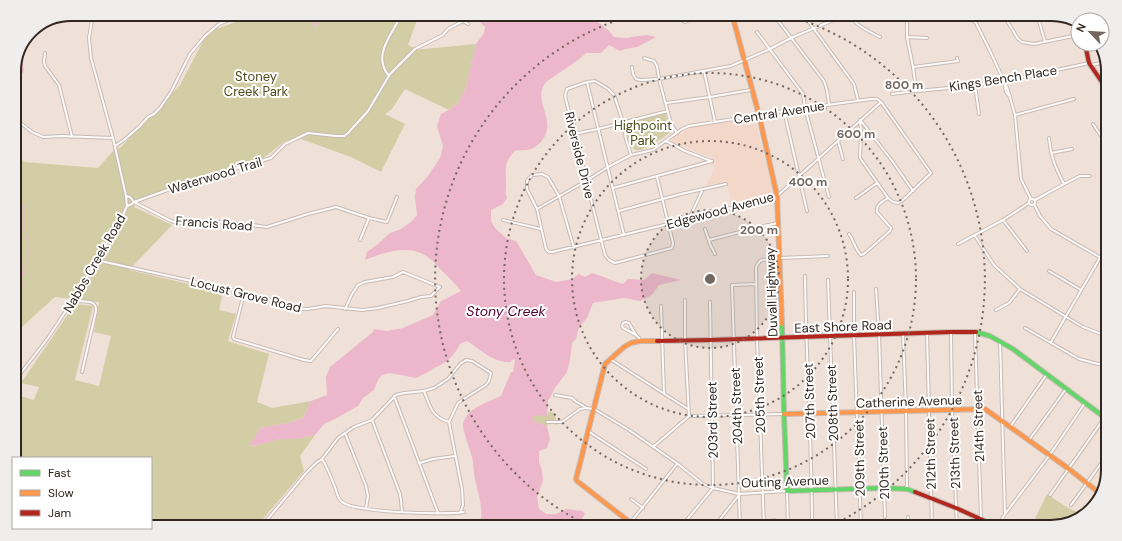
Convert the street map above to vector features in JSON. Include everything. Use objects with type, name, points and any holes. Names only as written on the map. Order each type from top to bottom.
[{"type":"street","name":"Nabbs Creek Road","points":[[21,373],[48,338],[73,300],[127,206],[115,146],[91,58],[89,38],[92,21]]},
{"type":"street","points":[[115,146],[124,140],[148,117],[160,108],[171,92],[190,54],[205,36],[219,24],[226,21]]},
{"type":"street","points":[[388,76],[382,64],[382,51],[398,21]]},
{"type":"street","name":"Waterwood Trail","points":[[134,202],[187,183],[271,158],[285,144],[308,133],[344,136],[352,130],[368,111],[388,76],[415,48],[443,35],[448,29],[463,21],[468,24]]},
{"type":"street","name":"Duvall Highway","points":[[734,21],[777,196],[783,338],[788,520]]},
{"type":"street","points":[[778,21],[824,81],[829,104]]},
{"type":"street","points":[[808,21],[854,84],[858,100]]},
{"type":"street","points":[[632,67],[633,74],[636,79],[641,80],[731,66],[831,21]]},
{"type":"street","points":[[853,21],[880,37]]},
{"type":"street","points":[[908,21],[907,37],[916,90]]},
{"type":"street","points":[[973,21],[976,23],[1004,82],[1007,95],[1010,96],[1015,115],[1021,179],[1031,199],[1033,198],[1035,200],[1080,176],[1090,176]]},
{"type":"street","points":[[1008,21],[1018,39],[1022,42],[1034,44],[1070,37]]},
{"type":"street","points":[[1039,21],[1045,42]]},
{"type":"street","points":[[757,32],[803,94],[805,108],[829,197]]},
{"type":"street","points":[[907,37],[927,38]]},
{"type":"street","points":[[1087,52],[1090,64],[1101,80]]},
{"type":"street","points":[[45,53],[45,66],[59,85],[72,137]]},
{"type":"street","points":[[644,58],[654,61],[657,66],[671,124],[677,132]]},
{"type":"street","points":[[913,67],[958,61],[957,58]]},
{"type":"street","name":"Kings Bench Place","points":[[892,94],[916,90],[1004,82],[1100,63]]},
{"type":"street","points":[[704,71],[715,122]]},
{"type":"street","points":[[624,236],[587,82],[595,81],[608,88],[614,95],[623,122],[631,156]]},
{"type":"street","name":"Riverside Drive","points":[[587,82],[567,89],[565,96],[605,255],[609,260],[615,263],[672,248],[674,243],[669,224]]},
{"type":"street","points":[[975,85],[979,114]]},
{"type":"street","points":[[666,103],[751,90]]},
{"type":"street","name":"Central Avenue","points":[[537,209],[608,167],[631,156],[653,150],[677,132],[689,126],[858,100],[877,99],[881,102]]},
{"type":"street","points":[[1015,115],[1074,99]]},
{"type":"street","points":[[860,120],[860,158],[888,198],[893,202],[898,203],[913,191],[931,172],[881,102]]},
{"type":"street","name":"Edgewood Avenue","points":[[541,229],[546,249],[548,252],[552,252],[624,236],[777,196],[881,102]]},
{"type":"street","points":[[574,134],[668,111]]},
{"type":"street","points":[[784,111],[807,211]]},
{"type":"street","points":[[860,120],[893,162],[913,191]]},
{"type":"street","points":[[21,123],[32,132],[43,137],[113,138]]},
{"type":"street","points":[[1093,124],[1101,136]]},
{"type":"street","points":[[1049,138],[1050,153],[1064,184]]},
{"type":"street","points":[[613,188],[712,161],[685,151],[666,141]]},
{"type":"street","points":[[838,141],[843,159]]},
{"type":"street","points":[[1050,153],[1072,149]]},
{"type":"street","points":[[504,220],[541,229],[537,209],[527,189],[527,181],[532,175],[542,174],[548,177],[559,196],[574,248]]},
{"type":"street","points":[[657,177],[669,224]]},
{"type":"street","points":[[856,198],[877,182]]},
{"type":"street","points":[[618,211],[726,184]]},
{"type":"street","points":[[689,219],[703,189]]},
{"type":"street","points":[[126,196],[130,197],[134,202],[127,206]]},
{"type":"street","name":"Francis Road","points":[[134,202],[175,222],[204,221],[267,227],[336,207],[369,218],[387,222],[397,197]]},
{"type":"street","points":[[849,234],[856,248],[861,254],[864,254],[890,232],[891,228],[877,209],[879,204],[888,198]]},
{"type":"street","points":[[958,244],[1003,220],[1029,203],[1031,199]]},
{"type":"street","points":[[1035,200],[1034,204],[1040,216],[1052,229],[1100,257],[1051,342]]},
{"type":"street","points":[[1029,203],[1031,205],[1034,204]]},
{"type":"street","points":[[360,240],[369,218]]},
{"type":"street","points":[[1003,220],[1027,251]]},
{"type":"street","points":[[709,240],[764,225],[778,223]]},
{"type":"street","points":[[705,229],[715,254]]},
{"type":"street","points":[[975,236],[994,265],[1020,289],[1065,317],[1083,327],[1101,334]]},
{"type":"street","points":[[780,258],[828,256]]},
{"type":"street","name":"205th Street","points":[[764,520],[757,339],[756,267],[762,260],[780,258]]},
{"type":"street","name":"Locust Grove Road","points":[[96,260],[245,293],[303,309],[326,306],[346,309],[362,310],[378,308],[421,297],[431,296],[440,288],[403,272],[393,277],[365,282],[358,285],[352,294],[346,309]]},
{"type":"street","points":[[1049,271],[1081,290]]},
{"type":"street","name":"207th Street","points":[[805,276],[812,520]]},
{"type":"street","name":"208th Street","points":[[828,280],[837,520]]},
{"type":"street","name":"204th Street","points":[[740,520],[732,285],[756,284]]},
{"type":"street","name":"210th Street","points":[[876,289],[879,334],[885,517]]},
{"type":"street","points":[[996,310],[1009,303],[1020,289]]},
{"type":"street","name":"209th Street","points":[[854,292],[854,336],[858,412],[861,520]]},
{"type":"street","points":[[245,293],[234,339],[311,361],[338,329]]},
{"type":"street","points":[[73,300],[78,302],[94,303],[96,306],[82,372]]},
{"type":"street","points":[[653,447],[689,416],[685,300]]},
{"type":"street","name":"203rd Street","points":[[710,302],[712,488]]},
{"type":"street","points":[[661,306],[664,393]]},
{"type":"street","points":[[636,335],[623,328],[623,323],[628,323],[639,338],[640,341]]},
{"type":"street","points":[[1025,328],[1078,359],[1101,364]]},
{"type":"street","name":"213th Street","points":[[951,332],[952,409],[957,520]]},
{"type":"street","name":"East Shore Road","points":[[626,520],[577,481],[577,477],[605,364],[624,347],[631,343],[640,341],[975,332],[990,336],[1000,341],[1101,414]]},
{"type":"street","name":"214th Street","points":[[975,332],[981,519]]},
{"type":"street","points":[[903,333],[907,489]]},
{"type":"street","name":"212th Street","points":[[927,333],[932,520]]},
{"type":"street","points":[[1000,341],[1005,514]]},
{"type":"street","points":[[610,359],[688,409]]},
{"type":"street","points":[[267,520],[306,472],[322,459],[338,438],[354,427],[372,420],[394,396],[400,393],[424,391],[434,388],[444,382],[452,375],[460,364],[466,360],[472,361],[491,373],[489,381],[486,385],[458,403],[449,422],[462,496],[462,507],[460,513]]},
{"type":"street","points":[[1010,427],[1047,374]]},
{"type":"street","points":[[1029,440],[1066,388]]},
{"type":"street","points":[[424,391],[434,413],[441,419],[449,422]]},
{"type":"street","points":[[555,395],[572,398],[586,408]]},
{"type":"street","points":[[394,396],[438,513]]},
{"type":"street","points":[[1001,520],[1049,456],[1085,403]]},
{"type":"street","points":[[547,422],[562,422],[580,409],[586,408]]},
{"type":"street","name":"Outing Avenue","points":[[586,408],[594,409],[622,426],[678,464],[703,484],[712,488],[739,494],[835,489],[907,489],[981,519]]},
{"type":"street","name":"Catherine Avenue","points":[[689,416],[810,414],[977,408],[984,410],[1029,440],[1096,491]]},
{"type":"street","points":[[372,420],[400,494],[402,512]]},
{"type":"street","points":[[1050,495],[1101,425]]},
{"type":"street","points":[[588,431],[646,469]]},
{"type":"street","points":[[345,433],[367,491],[366,508]]},
{"type":"street","points":[[420,463],[433,459],[455,456]]},
{"type":"street","points":[[322,459],[341,502],[349,505],[388,512],[464,512]]},
{"type":"street","points":[[633,520],[678,464]]},
{"type":"street","points":[[1071,505],[1101,464]]},
{"type":"street","points":[[687,520],[712,488]]},
{"type":"street","points":[[719,520],[739,494]]},
{"type":"street","points":[[631,498],[643,508]]},
{"type":"shaded area","points":[[754,118],[773,195],[732,206],[726,181],[706,186],[715,167],[709,164],[712,161],[712,157],[708,154],[704,155],[672,142],[671,140],[681,132],[694,127]]},
{"type":"green space","name":"Stoney Creek Park","points":[[239,21],[314,21],[315,29],[319,21],[417,21],[408,45],[414,48],[413,50],[476,44],[466,87],[459,102],[449,110],[405,89],[392,109],[385,114],[405,124],[381,172],[351,157],[298,138],[285,141],[257,163],[193,182],[136,203],[134,207],[172,225],[129,270],[223,292],[219,310],[236,314],[228,341],[269,354],[257,402],[272,408],[311,401],[303,418],[288,423],[260,428],[250,446],[281,439],[296,439],[315,435],[300,456],[304,471],[262,520],[152,520],[152,457],[21,457],[21,396],[34,400],[39,387],[21,383],[75,304],[93,306],[75,380],[99,386],[111,336],[94,332],[99,302],[55,297],[21,328],[21,159],[25,162],[98,168],[114,150],[121,147],[180,85],[208,32]]},
{"type":"green space","name":"Highpoint Park","points":[[665,112],[670,132],[641,150],[635,150],[630,144],[624,122]]},
{"type":"green space","points":[[548,412],[555,413],[557,425],[549,423],[547,426],[534,421],[534,416],[547,416]]},
{"type":"green space","points":[[1047,494],[1068,508],[1077,512],[1058,520],[1034,520]]},
{"type":"green space","points":[[776,518],[776,520],[765,520]]},
{"type":"water","points":[[314,21],[319,21],[315,29]]},
{"type":"water","name":"Stony Creek","points":[[597,21],[614,37],[627,38],[647,35],[656,37],[637,47],[620,51],[609,45],[601,53],[586,53],[546,82],[541,92],[547,121],[545,136],[534,148],[516,150],[509,159],[506,166],[507,198],[503,204],[491,210],[491,221],[495,228],[506,238],[516,241],[536,275],[556,282],[572,279],[579,274],[585,277],[592,273],[623,284],[628,279],[644,280],[652,273],[681,280],[659,285],[652,295],[640,301],[624,298],[593,303],[587,318],[579,327],[576,339],[572,343],[567,372],[555,388],[548,401],[547,417],[544,415],[534,416],[534,421],[547,426],[550,439],[547,448],[539,451],[539,462],[542,470],[543,481],[537,497],[539,509],[546,514],[556,514],[566,509],[583,511],[585,514],[581,520],[481,520],[481,509],[474,476],[472,457],[463,424],[466,417],[472,410],[501,396],[511,372],[513,372],[515,359],[511,362],[499,361],[467,341],[460,344],[455,353],[441,365],[416,378],[390,373],[382,375],[374,390],[363,398],[358,406],[324,424],[315,435],[296,439],[281,439],[249,446],[260,428],[288,423],[303,418],[311,401],[327,395],[326,377],[330,367],[373,332],[374,329],[387,331],[403,328],[433,315],[441,301],[461,291],[432,260],[422,253],[397,250],[380,254],[365,260],[367,252],[390,233],[401,229],[411,222],[417,215],[415,197],[416,189],[428,176],[440,158],[443,146],[437,126],[441,114],[459,102],[466,87],[476,44],[484,33],[485,27],[480,22]]},
{"type":"water","points":[[24,55],[23,66],[24,71],[21,76]]},
{"type":"waterway","points":[[21,201],[25,212],[25,231],[28,245],[28,257],[22,273],[24,281],[21,289]]},
{"type":"traffic: fast","points":[[782,324],[787,491],[883,488],[907,489],[915,492]]},
{"type":"traffic: fast","points":[[976,332],[990,336],[1013,349],[1101,415]]},
{"type":"traffic: slow","points":[[734,21],[759,115],[777,196],[782,324]]},
{"type":"traffic: slow","points":[[627,520],[576,479],[605,364],[624,347],[631,343],[640,341],[657,341]]},
{"type":"traffic: slow","points":[[784,414],[985,409],[1069,469],[1096,491]]},
{"type":"traffic: jam","points":[[1087,52],[1089,63],[1101,81]]},
{"type":"traffic: jam","points":[[657,341],[976,332]]},
{"type":"traffic: jam","points":[[915,492],[983,520]]}]
